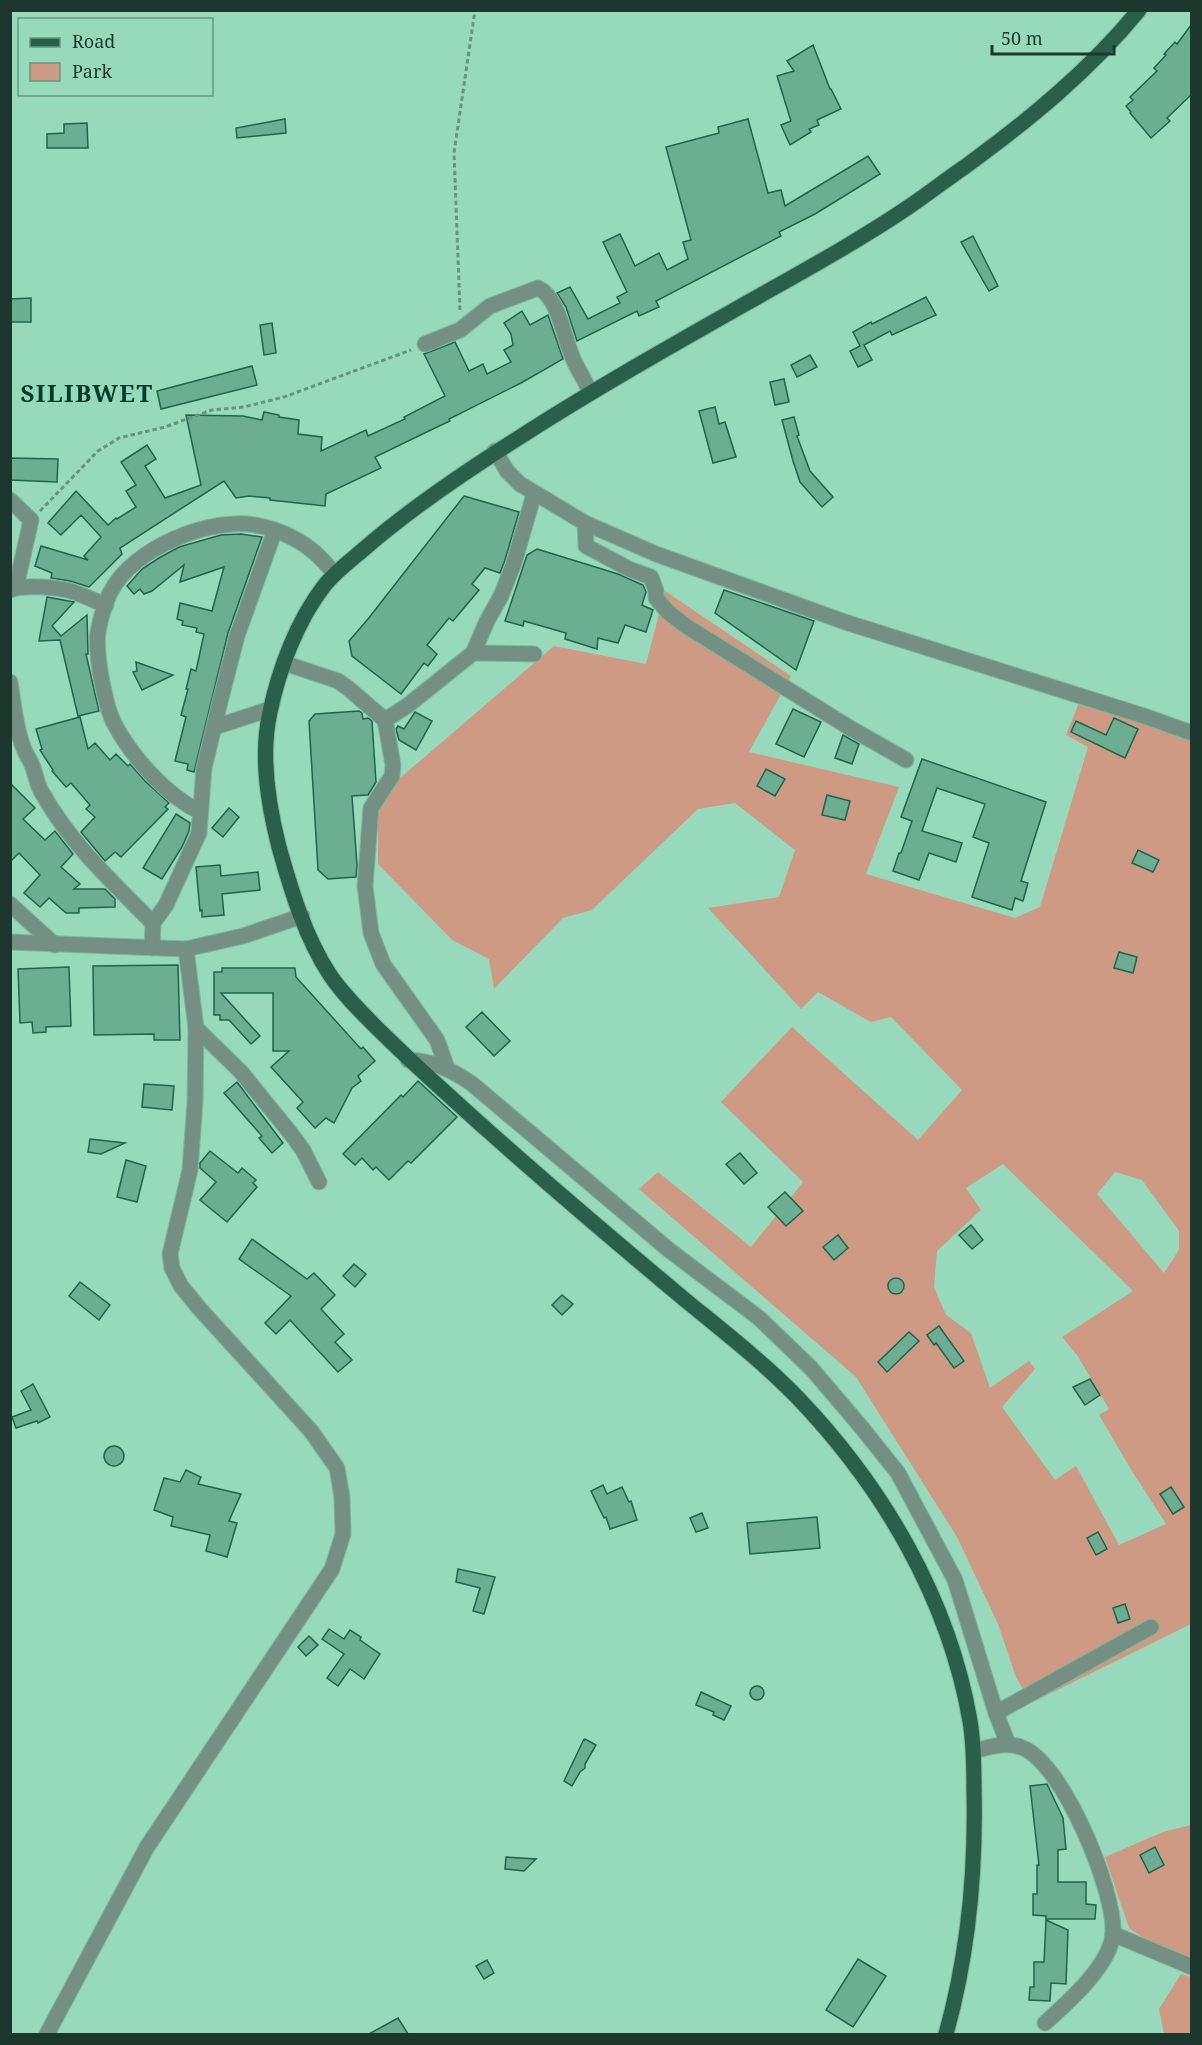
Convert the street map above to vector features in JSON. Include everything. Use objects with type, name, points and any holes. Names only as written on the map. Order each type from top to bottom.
[{"type":"main road","points":[[946,2034],[969,1922],[974,1847],[974,1751],[969,1716],[953,1653],[934,1600],[910,1550],[875,1493],[834,1439],[796,1396],[745,1350],[552,1188],[408,1060],[340,990],[319,956],[286,873],[267,787],[266,744],[270,709],[284,663],[300,626],[320,590],[394,523],[495,451],[590,392],[806,270],[909,207],[1014,130],[1102,53],[1140,10]]},
{"type":"street","points":[[425,344],[460,330],[490,306],[538,288],[546,292],[552,301],[575,362],[590,392]]},
{"type":"street","points":[[495,451],[514,478],[534,494],[585,523],[656,554],[845,622],[1144,716],[1191,733]]},
{"type":"street","points":[[385,720],[414,701],[473,653],[501,596],[514,563],[534,494]]},
{"type":"street","points":[[10,500],[31,520],[13,588],[49,588],[72,591],[106,605]]},
{"type":"street","points":[[585,523],[586,546],[629,569],[651,577],[656,598],[668,612],[686,626],[850,728],[906,760]]},
{"type":"street","points":[[200,812],[181,802],[156,778],[125,742],[113,723],[104,695],[98,633],[111,592],[129,568],[156,548],[176,537],[197,530],[236,524],[258,525],[275,530],[309,548],[335,574]]},
{"type":"street","points":[[152,948],[153,923],[166,905],[199,833],[204,768],[237,636],[275,530]]},
{"type":"street","points":[[473,653],[534,654]]},
{"type":"street","points":[[284,663],[338,681],[385,720],[393,765],[392,776],[371,808],[365,886],[371,933],[383,964],[437,1040],[447,1068]]},
{"type":"street","points":[[10,682],[16,722],[23,748],[33,766],[35,779],[41,792],[60,822],[75,840],[153,923]]},
{"type":"street","points":[[215,727],[270,709]]},
{"type":"street","points":[[10,904],[55,945]]},
{"type":"street","points":[[10,942],[186,949],[243,936],[302,916]]},
{"type":"street","points":[[47,2034],[147,1846],[332,1569],[343,1534],[342,1497],[337,1468],[311,1431],[199,1308],[181,1286],[172,1268],[170,1254],[190,1170],[195,1102],[196,1028],[186,949]]},
{"type":"street","points":[[196,1028],[241,1072],[292,1135],[303,1150],[319,1182]]},
{"type":"street","points":[[408,1060],[423,1061],[447,1068],[471,1083],[669,1250],[759,1318],[811,1368],[898,1473],[955,1580],[996,1713],[1008,1744]]},
{"type":"street","points":[[996,1713],[1151,1627]]},
{"type":"street","points":[[974,1751],[1008,1744],[1024,1748],[1040,1760],[1061,1786],[1086,1835],[1109,1903],[1113,1934],[1098,1967],[1067,2003],[1044,2024]]},
{"type":"street","points":[[1113,1934],[1191,1967]]},
{"type":"path","points":[[460,330],[454,153],[475,10]]},
{"type":"path","points":[[31,520],[98,452],[119,438],[165,427],[212,410],[244,407],[284,397],[425,344]]},
{"type":"green space","points":[[665,591],[791,676],[749,752],[899,787],[866,874],[1015,918],[1040,907],[1088,747],[1066,735],[1079,703],[1191,740],[1191,1624],[1031,1703],[1016,1677],[998,1624],[957,1537],[856,1377],[639,1189],[658,1172],[751,1247],[803,1182],[721,1102],[792,1027],[918,1140],[962,1090],[891,1017],[871,1022],[818,992],[801,1009],[708,908],[779,897],[795,850],[735,803],[698,809],[592,910],[563,918],[494,989],[489,959],[452,940],[378,864],[378,797],[554,646],[646,664]],"holes":[[[1003,1164],[1133,1291],[1062,1337],[1077,1355],[1109,1409],[1099,1415],[1166,1524],[1119,1545],[1076,1466],[1055,1480],[1002,1407],[1035,1369],[1029,1361],[990,1388],[971,1333],[946,1315],[934,1287],[937,1251],[981,1210],[966,1188]],[[1115,1172],[1142,1180],[1179,1231],[1179,1250],[1164,1273],[1097,1194]]]},
{"type":"green space","points":[[1191,1825],[1191,1960],[1159,1949],[1129,1928],[1105,1857],[1163,1832]]},
{"type":"green space","points":[[1181,1974],[1191,1977],[1191,2034],[1164,2034],[1159,2009]]},
{"type":"building","points":[[1191,25],[1191,95],[1167,118],[1170,121],[1151,138],[1126,106],[1133,100],[1130,97],[1157,71],[1154,68],[1166,55],[1164,54],[1175,42],[1177,44]]},
{"type":"building","points":[[813,45],[830,89],[841,109],[817,120],[819,125],[809,129],[811,132],[790,145],[781,125],[791,121],[777,76],[794,71],[787,61]]},
{"type":"building","points":[[285,119],[286,133],[237,138],[236,128]]},
{"type":"building","points":[[748,119],[768,193],[781,190],[785,206],[868,156],[880,174],[815,214],[779,232],[781,236],[656,301],[659,307],[639,316],[637,311],[577,341],[566,307],[557,293],[570,287],[588,319],[620,303],[617,297],[627,292],[603,242],[620,234],[635,266],[659,253],[667,270],[688,259],[683,242],[691,240],[666,147],[719,133],[718,127]]},
{"type":"building","points":[[87,123],[88,148],[47,148],[47,134],[64,133],[64,124]]},
{"type":"building","points":[[973,236],[998,286],[989,291],[961,242]]},
{"type":"building","points":[[926,297],[936,315],[892,335],[890,331],[864,345],[872,360],[858,367],[850,351],[860,346],[853,332]]},
{"type":"building","points":[[31,298],[31,322],[10,322],[10,299]]},
{"type":"building","points":[[522,311],[530,325],[548,315],[563,359],[449,419],[450,421],[375,457],[381,468],[326,494],[325,506],[249,496],[236,498],[224,481],[120,548],[122,554],[89,587],[51,578],[52,573],[35,566],[41,546],[88,560],[84,556],[101,537],[81,515],[61,535],[48,523],[76,491],[108,525],[136,507],[126,491],[136,485],[121,462],[147,445],[156,459],[145,466],[165,498],[201,485],[186,415],[243,416],[262,420],[264,412],[299,420],[298,434],[322,437],[321,451],[366,430],[368,436],[405,419],[404,417],[445,396],[424,354],[455,342],[469,371],[483,364],[487,374],[511,362],[504,350],[513,345],[511,334],[504,323]]},
{"type":"building","points":[[272,323],[276,353],[264,355],[260,325]]},
{"type":"building","points":[[810,355],[817,367],[797,377],[791,365]]},
{"type":"building","points":[[252,366],[257,385],[161,409],[157,391]]},
{"type":"building","points":[[784,379],[789,402],[775,405],[770,382]]},
{"type":"building","points":[[715,407],[719,424],[725,422],[736,457],[713,463],[699,411]]},
{"type":"building","points":[[794,417],[799,435],[797,436],[810,471],[833,497],[822,507],[800,482],[793,461],[782,420]]},
{"type":"building","points":[[10,458],[58,459],[57,482],[10,480]]},
{"type":"building","points":[[464,496],[519,512],[505,560],[500,573],[485,568],[472,584],[479,590],[453,621],[449,618],[427,645],[437,654],[428,666],[424,663],[401,694],[352,656],[349,641]]},
{"type":"building","points":[[241,534],[262,537],[228,633],[194,772],[187,770],[188,764],[175,761],[186,717],[181,715],[188,689],[186,689],[191,669],[196,671],[204,634],[196,632],[197,628],[182,625],[183,621],[177,619],[180,603],[212,611],[224,567],[180,582],[184,565],[152,591],[144,594],[140,589],[134,594],[127,586],[142,569],[179,547],[221,535]]},
{"type":"building","points":[[537,549],[618,574],[643,585],[646,592],[642,605],[653,610],[646,632],[625,625],[618,643],[598,638],[597,649],[565,639],[566,633],[524,621],[523,626],[505,621],[527,555]]},
{"type":"building","points":[[724,590],[814,621],[796,670],[715,613]]},
{"type":"building","points":[[47,597],[74,602],[52,626],[61,636],[87,615],[88,654],[86,654],[99,711],[78,716],[60,640],[39,641]]},
{"type":"building","points":[[136,662],[173,675],[142,690],[133,672],[137,671]]},
{"type":"building","points":[[793,709],[821,722],[804,757],[776,744]]},
{"type":"building","points":[[359,711],[363,719],[368,718],[372,721],[376,782],[368,795],[352,796],[356,877],[328,879],[318,870],[309,721],[315,714]]},
{"type":"building","points":[[415,712],[432,721],[416,750],[399,740],[396,729],[398,726],[404,729]]},
{"type":"building","points":[[80,717],[88,749],[95,743],[110,760],[116,754],[128,766],[130,764],[169,803],[165,807],[168,809],[121,857],[115,852],[105,861],[81,832],[95,817],[86,809],[90,805],[71,783],[66,787],[52,771],[40,750],[42,749],[36,729]]},
{"type":"building","points":[[1114,718],[1138,729],[1125,758],[1071,732],[1076,721],[1106,735]]},
{"type":"building","points":[[843,735],[859,744],[852,764],[835,758]]},
{"type":"building","points":[[922,759],[1046,802],[1021,881],[1028,883],[1023,901],[1015,898],[1012,910],[972,897],[989,843],[973,837],[985,804],[937,788],[922,831],[962,843],[956,862],[929,853],[919,880],[893,871],[912,821],[901,817]]},
{"type":"building","points":[[766,769],[785,779],[775,796],[757,786]]},
{"type":"building","points":[[10,783],[35,808],[23,819],[45,840],[55,831],[73,854],[61,867],[80,884],[74,889],[105,889],[115,899],[115,907],[79,908],[79,913],[66,913],[49,898],[40,907],[24,893],[40,875],[19,853],[10,862]]},
{"type":"building","points":[[827,795],[850,801],[845,820],[822,815]]},
{"type":"building","points":[[229,808],[239,817],[223,837],[212,828]]},
{"type":"building","points":[[176,814],[190,823],[189,831],[162,879],[143,868]]},
{"type":"building","points":[[1138,850],[1159,860],[1153,872],[1132,863]]},
{"type":"building","points":[[220,865],[221,876],[258,872],[260,890],[222,894],[224,915],[202,917],[196,867]]},
{"type":"building","points":[[1119,952],[1137,957],[1133,973],[1114,968]]},
{"type":"building","points":[[178,965],[180,1040],[154,1040],[154,1034],[94,1035],[93,966]]},
{"type":"building","points":[[69,967],[71,1026],[46,1027],[46,1032],[33,1033],[32,1022],[20,1023],[18,969]]},
{"type":"building","points":[[222,968],[295,968],[296,977],[361,1049],[363,1047],[375,1061],[358,1076],[361,1081],[352,1088],[334,1123],[326,1118],[315,1128],[297,1108],[303,1102],[271,1067],[289,1051],[273,1051],[273,993],[221,993],[260,1036],[251,1044],[229,1020],[220,1020],[220,1015],[214,1015],[214,972],[222,972]]},
{"type":"building","points":[[482,1012],[510,1041],[494,1056],[466,1027]]},
{"type":"building","points":[[418,1081],[457,1117],[411,1163],[408,1161],[389,1180],[376,1167],[373,1170],[362,1158],[355,1165],[343,1154],[401,1095],[403,1097]]},
{"type":"building","points":[[237,1082],[283,1143],[272,1153],[259,1138],[262,1136],[224,1093]]},
{"type":"building","points":[[144,1084],[174,1086],[172,1110],[142,1107]]},
{"type":"building","points":[[90,1139],[125,1143],[101,1154],[88,1152]]},
{"type":"building","points":[[210,1151],[238,1173],[242,1168],[256,1180],[253,1183],[257,1187],[227,1222],[200,1200],[216,1182],[200,1168],[200,1163]]},
{"type":"building","points":[[740,1153],[757,1173],[744,1184],[726,1164]]},
{"type":"building","points":[[126,1160],[146,1166],[137,1202],[117,1197]]},
{"type":"building","points":[[785,1192],[803,1211],[786,1226],[768,1207]]},
{"type":"building","points":[[971,1225],[983,1240],[972,1249],[959,1235]]},
{"type":"building","points":[[838,1235],[848,1248],[834,1260],[823,1247]]},
{"type":"building","points":[[252,1239],[307,1279],[314,1273],[335,1295],[321,1309],[344,1334],[335,1342],[352,1360],[338,1372],[290,1320],[276,1334],[265,1323],[291,1296],[239,1259]]},
{"type":"building","points":[[354,1264],[366,1274],[355,1287],[343,1276]]},
{"type":"building","points":[[896,1278],[902,1280],[904,1286],[902,1292],[896,1294],[890,1292],[888,1286],[890,1280]]},
{"type":"building","points":[[80,1282],[110,1305],[99,1320],[69,1296]]},
{"type":"building","points":[[562,1295],[573,1304],[562,1315],[552,1305]]},
{"type":"building","points":[[939,1326],[964,1361],[954,1368],[936,1343],[934,1345],[927,1335]]},
{"type":"building","points":[[909,1332],[919,1341],[887,1372],[878,1362]]},
{"type":"building","points":[[1090,1379],[1100,1395],[1085,1405],[1073,1387]]},
{"type":"building","points":[[33,1384],[50,1417],[38,1423],[37,1421],[16,1428],[12,1417],[31,1410],[21,1391]]},
{"type":"building","points":[[114,1446],[121,1449],[124,1456],[121,1463],[114,1466],[107,1463],[104,1456],[107,1449]]},
{"type":"building","points":[[186,1470],[201,1477],[198,1484],[241,1494],[229,1521],[237,1523],[227,1557],[206,1551],[210,1535],[171,1526],[173,1517],[154,1510],[164,1478],[180,1482]]},
{"type":"building","points":[[603,1485],[607,1494],[622,1487],[629,1502],[631,1501],[637,1520],[610,1529],[591,1491]]},
{"type":"building","points":[[1171,1487],[1184,1507],[1173,1514],[1160,1494]]},
{"type":"building","points":[[702,1513],[708,1528],[696,1532],[690,1518]]},
{"type":"building","points":[[817,1517],[820,1548],[750,1554],[747,1523]]},
{"type":"building","points":[[1098,1532],[1107,1549],[1096,1555],[1087,1538]]},
{"type":"building","points":[[458,1569],[495,1577],[484,1614],[473,1611],[480,1588],[456,1582]]},
{"type":"building","points":[[1125,1604],[1130,1619],[1118,1623],[1113,1608]]},
{"type":"building","points":[[329,1629],[344,1639],[350,1630],[380,1654],[364,1679],[350,1669],[338,1686],[327,1678],[344,1654],[322,1639]]},
{"type":"building","points":[[309,1636],[318,1645],[306,1656],[298,1647]]},
{"type":"building","points":[[757,1686],[762,1688],[764,1693],[762,1698],[757,1700],[752,1698],[750,1693],[752,1688]]},
{"type":"building","points":[[701,1692],[731,1706],[724,1720],[713,1715],[714,1712],[696,1705]]},
{"type":"building","points":[[584,1739],[596,1745],[585,1768],[572,1786],[564,1781]]},
{"type":"building","points":[[1047,1784],[1063,1818],[1066,1849],[1058,1850],[1058,1882],[1086,1882],[1086,1904],[1096,1905],[1095,1919],[1046,1919],[1046,1916],[1033,1915],[1033,1894],[1037,1894],[1037,1865],[1039,1865],[1030,1786]]},
{"type":"building","points":[[1155,1847],[1164,1865],[1149,1873],[1140,1855]]},
{"type":"building","points":[[506,1857],[536,1859],[524,1871],[505,1869]]},
{"type":"building","points":[[1046,1920],[1068,1930],[1066,1984],[1051,1983],[1050,2001],[1029,2000],[1030,1987],[1034,1987],[1034,1962],[1044,1962]]},
{"type":"building","points":[[858,1959],[886,1976],[853,2027],[826,2010]]},
{"type":"building","points":[[487,1960],[494,1973],[484,1979],[476,1966]]},
{"type":"building","points":[[398,2018],[408,2034],[369,2034]]},
{"type":"district","name":"SILIBWET","points":[[87,392]]}]
